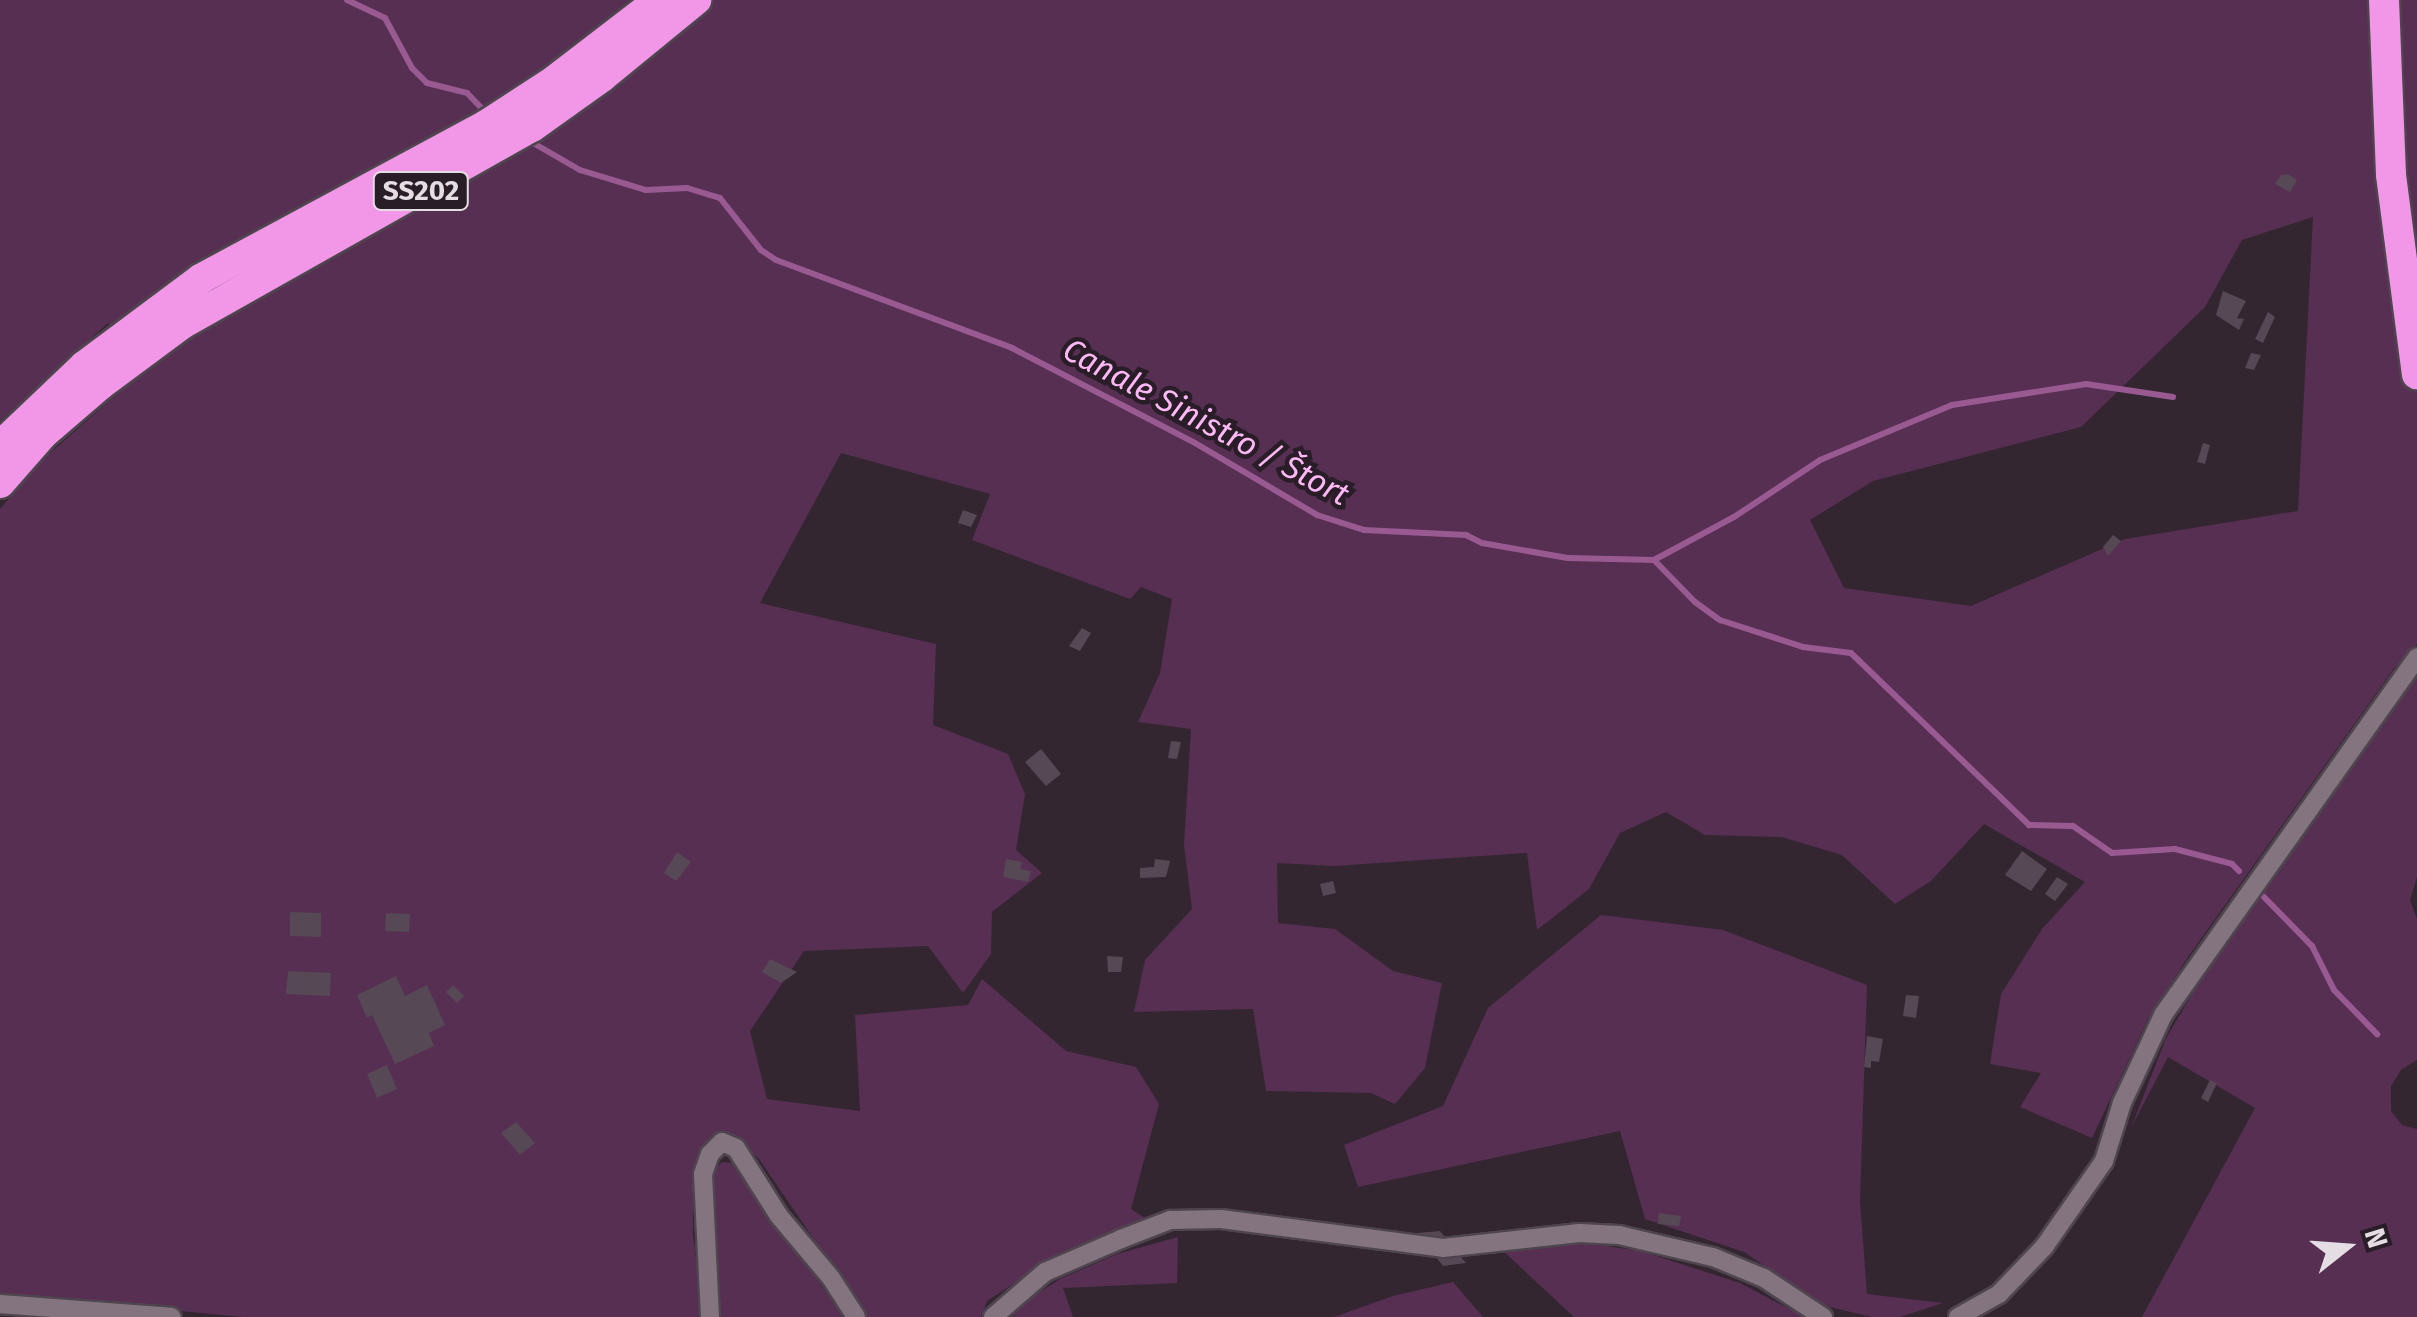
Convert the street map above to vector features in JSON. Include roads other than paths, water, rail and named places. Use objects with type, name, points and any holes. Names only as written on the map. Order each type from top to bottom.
[{"type":"highway","name":"SS202","points":[[0,483],[125,349],[202,278],[486,125],[555,80],[659,0]]},
{"type":"highway","name":"SS202","points":[[0,446],[27,417],[125,349],[532,127],[602,77],[696,0]]},
{"type":"highway","points":[[2384,0],[2391,174],[2417,374]]},
{"type":"street","points":[[1958,1317],[1998,1294],[2044,1247],[2104,1160],[2122,1103],[2163,1015],[2417,657]]},
{"type":"street","points":[[709,1315],[703,1174],[710,1154],[722,1142],[736,1148],[779,1216],[831,1278],[856,1317]]},
{"type":"street","points":[[993,1317],[1045,1272],[1170,1220],[1220,1218],[1443,1248],[1579,1233],[1619,1235],[1713,1257],[1764,1278],[1823,1317]]},
{"type":"street","points":[[0,1304],[172,1317]]},
{"type":"waterway","name":"Canale Sinistro / Štort","points":[[347,0],[385,18],[412,68],[427,83],[467,93],[488,115]]},
{"type":"waterway","name":"Canale Sinistro / Štort","points":[[528,140],[580,170],[646,190],[687,188],[720,198],[761,250],[776,260],[1012,348],[1195,443],[1317,515],[1364,530],[1466,535],[1482,543],[1568,558],[1654,560],[1734,517],[1820,460],[1952,405],[2086,384],[2173,397]]},
{"type":"waterway","points":[[1654,560],[1695,602],[1720,620],[1803,647],[1851,653],[2029,825],[2073,826],[2112,853],[2175,849],[2232,864],[2239,871]]},
{"type":"waterway","points":[[2264,897],[2312,946],[2334,990],[2377,1034]]}]
